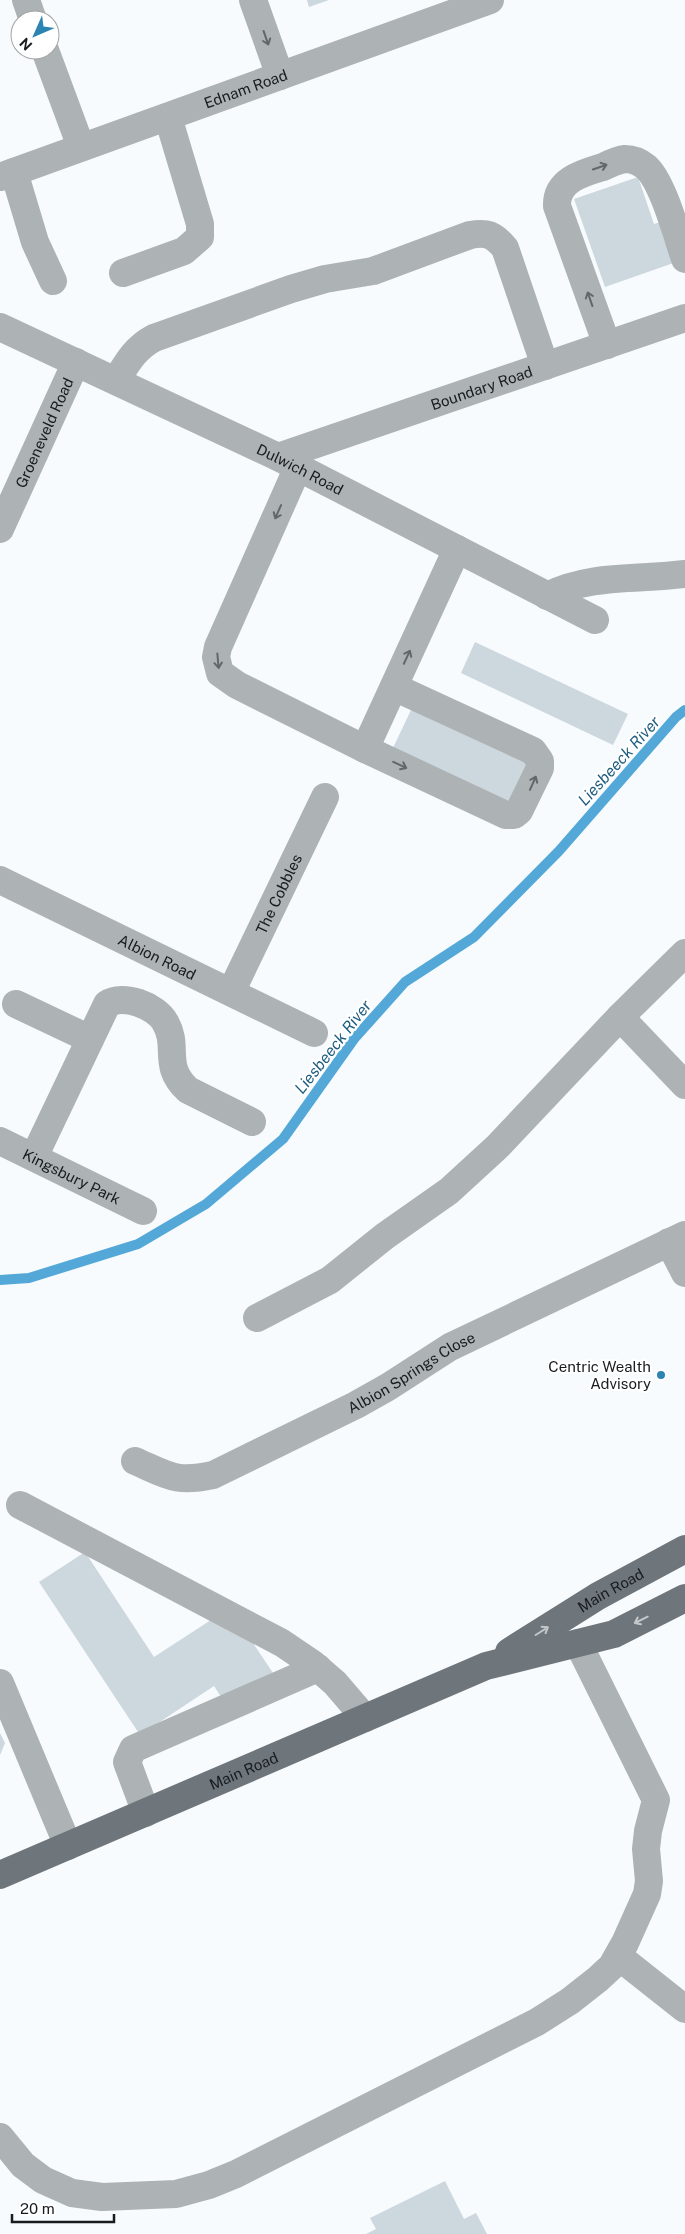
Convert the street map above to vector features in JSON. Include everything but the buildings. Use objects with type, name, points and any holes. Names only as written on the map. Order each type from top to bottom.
[{"type":"main road","name":"Main Road","points":[[0,1876],[486,1666],[598,1596],[685,1550]]},
{"type":"main road","name":"Main Road","points":[[486,1666],[614,1634],[685,1598]]},
{"type":"street","points":[[253,0],[280,76]]},
{"type":"street","name":"Ednam Road","points":[[7,174],[490,0]]},
{"type":"street","points":[[49,60],[82,147]]},
{"type":"street","points":[[123,273],[184,251],[200,237],[200,224],[168,117]]},
{"type":"street","points":[[607,345],[558,206],[557,198],[561,190],[577,175],[624,159],[638,162],[650,172],[659,188],[685,259]]},
{"type":"street","points":[[7,174],[53,281]]},
{"type":"street","points":[[116,381],[134,352],[154,338],[292,288],[325,279],[373,271],[470,235],[483,233],[492,234],[505,248],[545,366]]},
{"type":"street","name":"Boundary Road","points":[[288,462],[545,366],[685,318]]},
{"type":"street","name":"Dulwich Road","points":[[0,327],[288,462],[595,620]]},
{"type":"street","name":"Groeneveld Road","points":[[0,529],[76,362]]},
{"type":"street","points":[[288,462],[218,647],[218,668],[226,679],[365,749],[506,815],[514,815],[524,804],[540,768],[540,761],[533,752],[394,688]]},
{"type":"street","points":[[365,749],[457,549]]},
{"type":"street","points":[[548,596],[563,587],[581,582],[685,574]]},
{"type":"street","name":"The Cobbles","points":[[231,992],[325,797]]},
{"type":"street","name":"Albion Road","points":[[0,880],[314,1033]]},
{"type":"street","points":[[257,1318],[330,1280],[378,1241],[449,1191],[497,1147],[620,1017],[685,953]]},
{"type":"street","points":[[34,1158],[107,1004],[117,999],[135,1002],[158,1014],[165,1022],[169,1033],[172,1065],[180,1082],[188,1090],[252,1122]]},
{"type":"street","points":[[16,1004],[90,1039]]},
{"type":"street","points":[[620,1017],[685,1084]]},
{"type":"street","name":"Kingsbury Park","points":[[0,1141],[143,1211]]},
{"type":"street","points":[[677,1238],[685,1273]]},
{"type":"street","name":"Albion Springs Close","points":[[135,1461],[173,1478],[191,1480],[219,1473],[372,1396],[450,1346],[677,1238]]},
{"type":"street","points":[[20,1504],[282,1643],[318,1668],[337,1685],[365,1718]]},
{"type":"street","points":[[0,2137],[23,2165],[43,2180],[72,2193],[102,2197],[176,2194],[209,2185],[236,2174],[537,2022],[570,2001],[598,1979],[612,1966],[618,1956],[648,1894],[649,1881],[646,1848],[648,1831],[656,1800],[578,1643]]},
{"type":"street","points":[[146,1813],[127,1762],[133,1749],[318,1668]]},
{"type":"street","points":[[0,1683],[68,1846]]},
{"type":"street","points":[[618,1956],[685,2009]]},
{"type":"waterway","name":"Liesbeeck River","points":[[0,1280],[29,1278],[138,1244],[206,1204],[283,1139],[354,1039],[405,982],[474,937],[559,851],[676,717],[685,710]]},
{"type":"place","name":"Centric Wealth Advisory","points":[[661,1375]]}]
